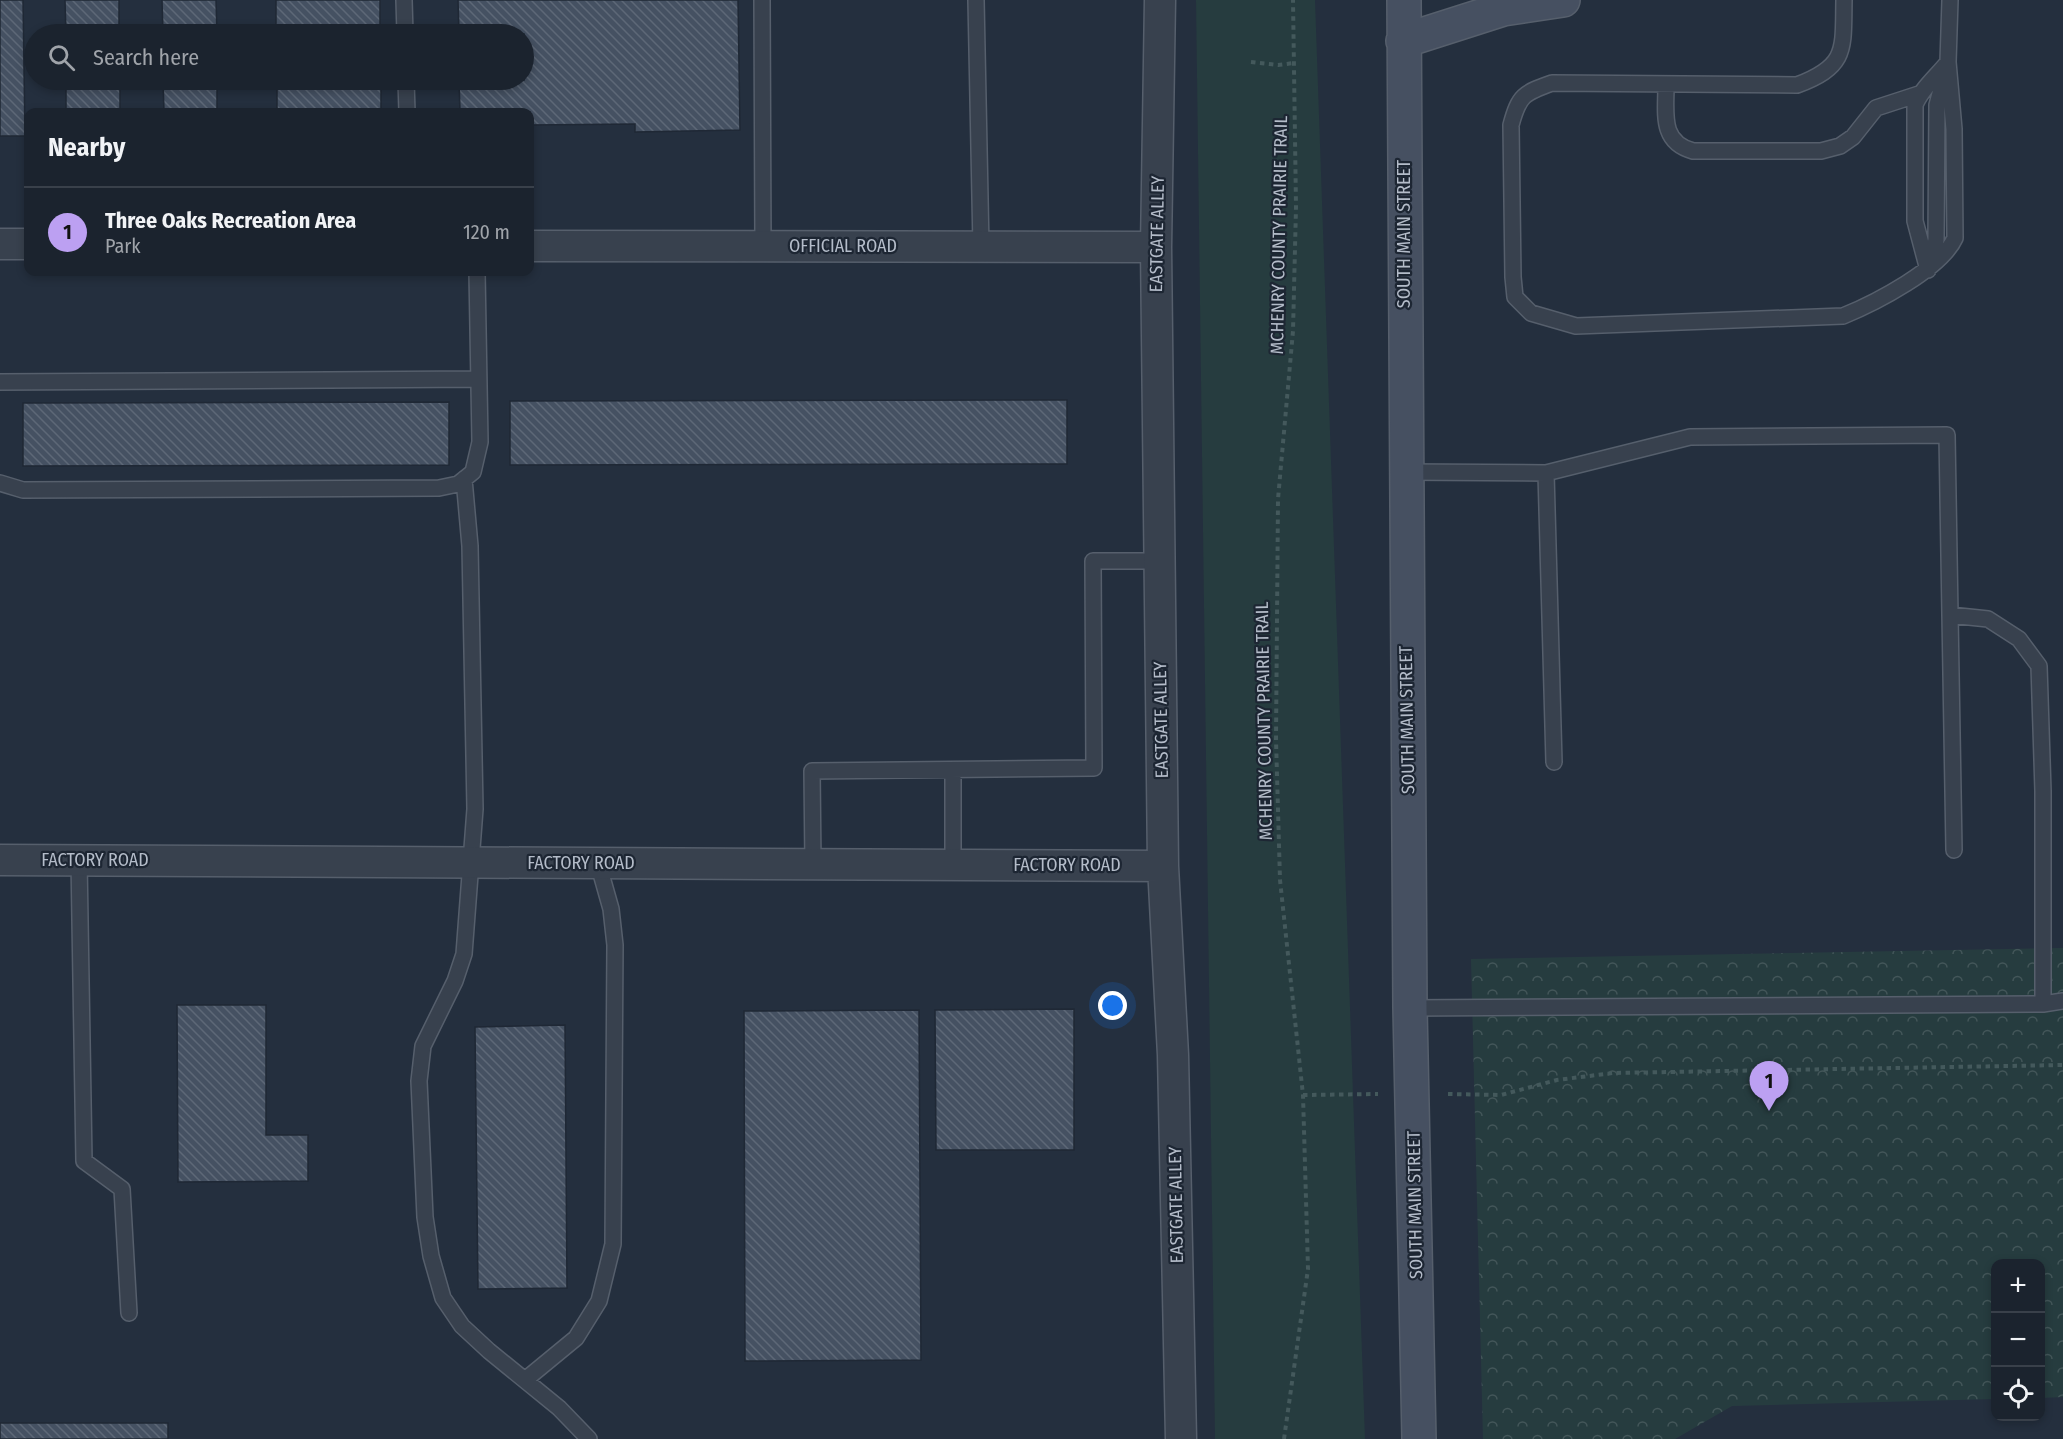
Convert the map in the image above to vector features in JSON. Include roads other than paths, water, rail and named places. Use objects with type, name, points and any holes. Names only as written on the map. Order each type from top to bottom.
[{"type":"street","name":"EASTGATE ALLEY","points":[[1160,0],[1156,247],[1163,866],[1173,1055],[1181,1439]]},
{"type":"street","name":"SOUTH MAIN STREET","points":[[1404,0],[1405,471],[1410,1008],[1419,1439]]},
{"type":"street","points":[[1403,41],[1503,9],[1563,0]]},
{"type":"street","points":[[0,244],[24,244]]},
{"type":"street","name":"OFFICIAL ROAD","points":[[534,246],[1156,247]]},
{"type":"street","name":"FACTORY ROAD","points":[[0,860],[1163,866]]},
{"type":"lane","points":[[404,0],[405,24]]},
{"type":"lane","points":[[762,0],[763,246]]},
{"type":"lane","points":[[976,0],[981,247]]},
{"type":"lane","points":[[1844,0],[1843,40],[1836,64],[1816,78],[1797,85],[1552,83],[1527,92],[1517,103],[1511,125],[1515,297],[1531,313],[1576,326],[1843,316],[1869,305],[1928,270],[1936,240],[1936,105],[1948,63],[1950,0]]},
{"type":"lane","points":[[1928,270],[1915,211],[1915,105],[1919,94],[1948,63]]},
{"type":"lane","points":[[1666,85],[1666,122],[1670,135],[1678,147],[1693,151],[1821,151],[1840,146],[1853,137],[1876,108],[1919,94]]},
{"type":"lane","points":[[406,90],[407,108]]},
{"type":"lane","points":[[0,483],[23,490],[427,488],[458,484],[473,471],[480,442],[477,276]]},
{"type":"lane","points":[[0,382],[478,379]]},
{"type":"lane","points":[[1405,471],[1546,473],[1690,436],[1947,435],[1954,850]]},
{"type":"lane","points":[[1546,473],[1554,762]]},
{"type":"lane","points":[[464,479],[470,546],[474,809],[462,960],[423,1046],[419,1081],[425,1216],[431,1256],[443,1298],[462,1326],[566,1414],[589,1439]]},
{"type":"lane","points":[[813,864],[812,771],[1094,768],[1093,561],[1160,561]]},
{"type":"lane","points":[[1950,615],[1988,619],[2019,639],[2039,666],[2043,791],[2043,1004]]},
{"type":"lane","points":[[953,770],[953,865]]},
{"type":"lane","points":[[79,860],[84,1161],[122,1189],[129,1313]]},
{"type":"lane","points":[[525,1380],[576,1338],[599,1301],[613,1244],[615,945],[611,909],[598,863]]},
{"type":"lane","points":[[1410,1008],[2043,1004],[2063,1001]]},
{"type":"place","name":"Three Oaks Recreation Area","points":[[1769,1111]]}]
